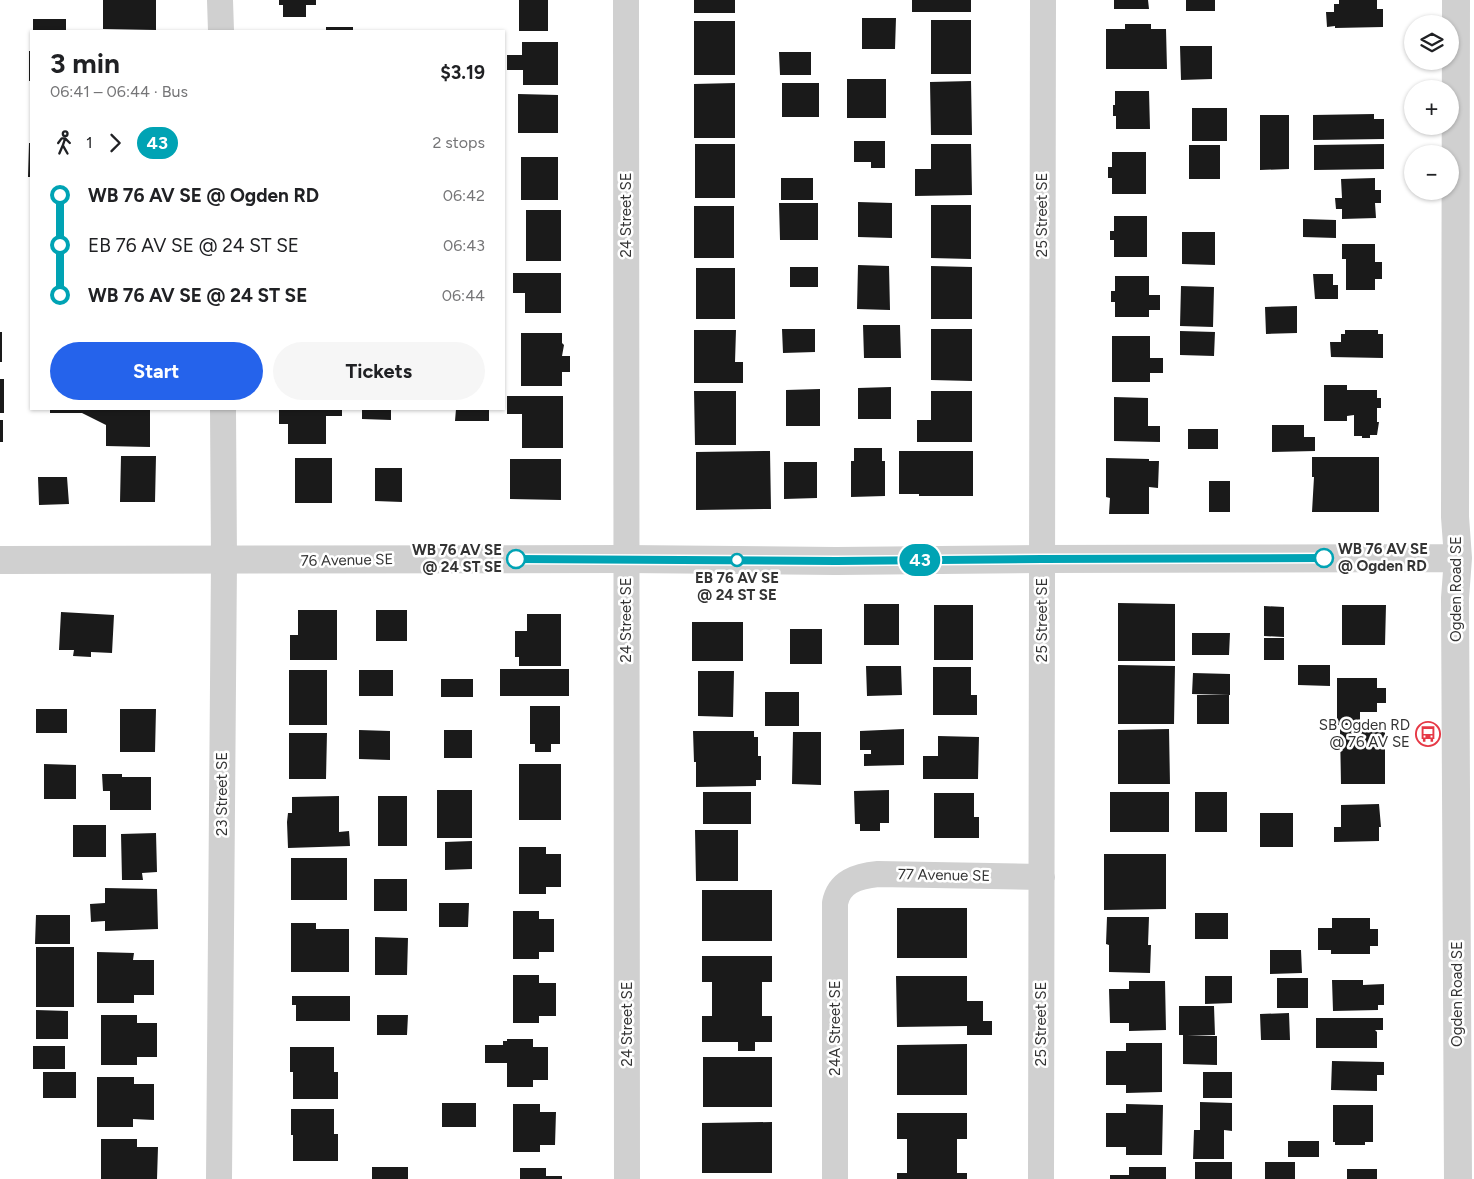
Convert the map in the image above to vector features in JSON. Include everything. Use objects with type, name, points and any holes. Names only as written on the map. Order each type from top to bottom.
[{"type":"street","points":[[220,0],[221,30]]},
{"type":"street","name":"24 Street SE","points":[[626,0],[628,1179]]},
{"type":"street","name":"25 Street SE","points":[[1041,1179],[1043,0]]},
{"type":"street","name":"Ogden Road SE","points":[[1456,0],[1455,517],[1466,558],[1455,598],[1458,1179]]},
{"type":"street","name":"23 Street SE","points":[[219,1179],[224,561],[223,410]]},
{"type":"street","name":"76 Avenue SE","points":[[0,560],[626,559],[836,561],[1466,558]]},
{"type":"street","name":"77 Avenue SE","points":[[848,882],[856,878],[878,874],[1042,877]]},
{"type":"street","name":"24A Street SE","points":[[835,1179],[835,904],[837,894],[842,886],[848,882]]},
{"type":"building","points":[[103,0],[156,0],[156,30],[103,29]]},
{"type":"building","points":[[279,0],[316,0],[316,5],[306,5],[306,17],[283,17],[283,5],[279,5]]},
{"type":"building","points":[[519,0],[548,0],[548,31],[519,31]]},
{"type":"building","points":[[694,0],[735,0],[735,13],[694,13]]},
{"type":"building","points":[[912,0],[971,0],[971,12],[912,12]]},
{"type":"building","points":[[1114,0],[1148,0],[1149,9],[1114,9]]},
{"type":"building","points":[[1186,0],[1215,0],[1215,11],[1186,11]]},
{"type":"building","points":[[1339,0],[1377,0],[1377,9],[1383,9],[1383,27],[1327,27],[1326,12],[1334,12],[1334,4],[1339,4]]},
{"type":"building","points":[[862,18],[896,18],[895,49],[862,49]]},
{"type":"building","points":[[33,19],[66,19],[66,30],[33,30]]},
{"type":"building","points":[[931,20],[971,20],[971,74],[931,74]]},
{"type":"building","points":[[694,21],[735,21],[735,75],[694,75]]},
{"type":"building","points":[[1125,24],[1151,24],[1151,29],[1166,29],[1167,69],[1106,69],[1106,29],[1125,29]]},
{"type":"building","points":[[326,27],[353,27],[353,30],[326,30]]},
{"type":"building","points":[[522,42],[558,42],[558,85],[523,85],[523,70],[507,70],[507,55],[522,55]]},
{"type":"building","points":[[1180,46],[1212,46],[1212,79],[1181,80]]},
{"type":"building","points":[[29,51],[30,51],[30,81]]},
{"type":"building","points":[[779,52],[811,52],[811,75],[780,75]]},
{"type":"building","points":[[847,79],[886,79],[886,118],[847,118]]},
{"type":"building","points":[[971,81],[972,135],[931,135],[930,82]]},
{"type":"building","points":[[735,83],[735,138],[694,138],[694,84]]},
{"type":"building","points":[[782,83],[819,83],[819,117],[782,117]]},
{"type":"building","points":[[1115,91],[1149,91],[1150,129],[1116,129],[1116,116],[1113,116]]},
{"type":"building","points":[[518,94],[558,95],[558,133],[518,133]]},
{"type":"building","points":[[1192,108],[1227,108],[1227,141],[1192,141]]},
{"type":"building","points":[[1374,114],[1374,119],[1384,119],[1384,139],[1313,140],[1313,115]]},
{"type":"building","points":[[1260,115],[1289,115],[1289,169],[1260,170]]},
{"type":"building","points":[[854,141],[885,141],[885,168],[871,168],[871,162],[854,162]]},
{"type":"building","points":[[29,143],[30,143],[30,177],[28,177]]},
{"type":"building","points":[[695,144],[735,144],[735,198],[695,198]]},
{"type":"building","points":[[931,144],[971,144],[972,195],[915,196],[915,169],[931,169]]},
{"type":"building","points":[[1384,144],[1384,169],[1314,170],[1314,145]]},
{"type":"building","points":[[1189,145],[1220,145],[1220,179],[1189,179]]},
{"type":"building","points":[[1112,152],[1146,152],[1146,194],[1112,194],[1112,178],[1108,178],[1108,167],[1112,167]]},
{"type":"building","points":[[521,157],[558,157],[558,200],[521,200]]},
{"type":"building","points":[[781,178],[813,178],[813,200],[781,200]]},
{"type":"building","points":[[1375,178],[1375,190],[1381,190],[1381,203],[1375,203],[1376,218],[1342,219],[1342,209],[1336,209],[1335,198],[1342,198],[1341,179]]},
{"type":"building","points":[[858,202],[892,203],[892,238],[858,237]]},
{"type":"building","points":[[779,203],[818,203],[818,240],[780,240]]},
{"type":"building","points":[[931,205],[971,205],[971,259],[931,258]]},
{"type":"building","points":[[694,206],[734,206],[734,258],[694,258]]},
{"type":"building","points":[[526,210],[561,210],[561,261],[526,261]]},
{"type":"building","points":[[1114,216],[1147,216],[1147,257],[1114,257],[1114,240],[1110,240],[1110,231],[1114,231]]},
{"type":"building","points":[[1303,219],[1336,220],[1336,238],[1303,237]]},
{"type":"building","points":[[1182,232],[1215,232],[1215,265],[1182,264]]},
{"type":"building","points":[[1342,244],[1375,244],[1375,262],[1382,262],[1382,279],[1375,279],[1375,290],[1346,290],[1346,259],[1342,259]]},
{"type":"building","points":[[858,265],[889,266],[890,310],[857,309]]},
{"type":"building","points":[[931,266],[972,267],[972,319],[931,319]]},
{"type":"building","points":[[790,267],[818,267],[818,287],[790,287]]},
{"type":"building","points":[[696,268],[735,268],[735,319],[696,319]]},
{"type":"building","points":[[513,273],[561,273],[561,313],[525,313],[525,293],[513,293]]},
{"type":"building","points":[[1313,274],[1333,274],[1333,285],[1338,285],[1338,299],[1315,299]]},
{"type":"building","points":[[1115,276],[1149,276],[1149,295],[1160,295],[1160,310],[1149,310],[1149,317],[1115,317],[1115,302],[1111,302],[1111,291],[1115,291]]},
{"type":"building","points":[[1181,286],[1214,287],[1213,327],[1180,326]]},
{"type":"building","points":[[1297,306],[1297,333],[1266,334],[1265,307]]},
{"type":"building","points":[[863,325],[900,325],[901,358],[864,358]]},
{"type":"building","points":[[782,329],[815,329],[815,352],[783,353]]},
{"type":"building","points":[[931,329],[972,329],[972,381],[931,380]]},
{"type":"building","points":[[694,330],[736,330],[735,362],[743,362],[743,383],[694,383]]},
{"type":"building","points":[[1345,330],[1378,330],[1378,334],[1383,334],[1383,358],[1331,357],[1330,342],[1341,342],[1341,334],[1345,334]]},
{"type":"building","points":[[1180,331],[1215,332],[1214,356],[1180,355]]},
{"type":"building","points":[[0,332],[2,332],[2,362],[0,362]]},
{"type":"building","points":[[521,333],[562,333],[562,343],[564,345],[562,356],[570,356],[570,372],[562,372],[562,386],[521,386]]},
{"type":"building","points":[[1112,336],[1150,336],[1150,358],[1163,358],[1163,373],[1150,373],[1150,382],[1112,382]]},
{"type":"building","points":[[0,379],[4,379],[4,413],[0,413]]},
{"type":"building","points":[[1324,385],[1347,385],[1347,390],[1377,390],[1377,398],[1381,398],[1381,408],[1377,408],[1377,422],[1379,422],[1377,435],[1370,435],[1370,438],[1354,436],[1354,415],[1347,416],[1347,421],[1324,421]]},
{"type":"building","points":[[891,387],[891,419],[858,419],[858,388]]},
{"type":"building","points":[[820,389],[820,426],[786,426],[786,390]]},
{"type":"building","points":[[694,391],[736,391],[736,445],[695,445]]},
{"type":"building","points":[[931,391],[972,391],[972,442],[917,442],[917,420],[931,420]]},
{"type":"building","points":[[507,396],[563,396],[563,448],[522,448],[522,414],[507,414]]},
{"type":"building","points":[[1114,397],[1148,398],[1148,426],[1160,426],[1160,442],[1114,441]]},
{"type":"building","points":[[50,410],[150,410],[150,447],[106,446],[106,425],[82,413],[50,413]]},
{"type":"building","points":[[279,410],[342,410],[342,416],[326,416],[326,444],[288,444],[288,424],[279,424]]},
{"type":"building","points":[[362,410],[391,410],[391,420],[362,419]]},
{"type":"building","points":[[456,410],[489,410],[489,421],[455,421]]},
{"type":"building","points":[[0,420],[3,420],[3,442],[0,442]]},
{"type":"building","points":[[1272,425],[1304,425],[1304,437],[1315,437],[1315,451],[1272,452]]},
{"type":"building","points":[[1188,429],[1218,429],[1218,449],[1188,449]]},
{"type":"building","points":[[854,448],[882,448],[882,461],[885,461],[885,496],[851,497],[851,461],[854,461]]},
{"type":"building","points":[[770,451],[771,509],[696,510],[696,452]]},
{"type":"building","points":[[899,451],[973,451],[973,496],[899,494]]},
{"type":"building","points":[[121,456],[156,456],[155,502],[120,502]]},
{"type":"building","points":[[1312,457],[1379,457],[1379,512],[1312,512],[1314,477],[1312,477]]},
{"type":"building","points":[[295,458],[332,458],[332,503],[295,503]]},
{"type":"building","points":[[1106,458],[1159,461],[1158,488],[1149,487],[1149,514],[1109,514],[1110,498],[1106,497]]},
{"type":"building","points":[[510,459],[561,459],[561,500],[510,499]]},
{"type":"building","points":[[784,462],[817,462],[817,498],[784,499]]},
{"type":"building","points":[[375,468],[402,468],[402,502],[375,501]]},
{"type":"building","points":[[38,477],[67,477],[69,504],[39,505]]},
{"type":"building","points":[[1209,481],[1230,481],[1230,512],[1209,512]]},
{"type":"building","points":[[1118,603],[1175,604],[1175,661],[1118,661]]},
{"type":"building","points":[[864,604],[899,604],[899,645],[864,645]]},
{"type":"building","points":[[934,605],[973,605],[973,660],[934,660]]},
{"type":"building","points":[[1342,605],[1386,605],[1385,645],[1342,645]]},
{"type":"building","points":[[1264,606],[1284,607],[1284,637],[1264,636]]},
{"type":"building","points":[[298,610],[337,610],[337,660],[290,660],[290,635],[298,635]]},
{"type":"building","points":[[376,610],[407,610],[407,641],[376,641]]},
{"type":"building","points":[[61,612],[114,615],[112,653],[91,652],[91,657],[73,656],[74,650],[59,650]]},
{"type":"building","points":[[527,614],[561,614],[561,666],[519,666],[519,657],[515,657],[515,631],[527,631]]},
{"type":"building","points":[[692,622],[743,622],[743,661],[692,661]]},
{"type":"building","points":[[790,629],[822,629],[822,664],[790,664]]},
{"type":"building","points":[[1192,633],[1230,633],[1229,655],[1192,655]]},
{"type":"building","points":[[1264,638],[1284,638],[1284,660],[1264,660]]},
{"type":"building","points":[[1118,665],[1175,666],[1174,724],[1118,724]]},
{"type":"building","points":[[1298,665],[1330,665],[1330,686],[1298,685]]},
{"type":"building","points":[[866,666],[901,666],[902,695],[867,696]]},
{"type":"building","points":[[933,667],[971,667],[971,695],[977,695],[977,715],[933,715]]},
{"type":"building","points":[[500,669],[569,669],[569,696],[500,696]]},
{"type":"building","points":[[289,670],[327,670],[327,725],[289,725]]},
{"type":"building","points":[[359,670],[393,670],[393,696],[359,696]]},
{"type":"building","points":[[698,671],[734,671],[733,717],[698,716]]},
{"type":"building","points":[[1193,673],[1230,674],[1230,695],[1192,694]]},
{"type":"building","points":[[1337,678],[1377,678],[1377,688],[1386,688],[1386,703],[1377,703],[1377,712],[1360,712],[1360,725],[1337,725]]},
{"type":"building","points":[[441,679],[473,679],[473,697],[441,697]]},
{"type":"building","points":[[765,692],[799,692],[799,726],[765,726]]},
{"type":"building","points":[[1197,695],[1229,695],[1229,724],[1197,724]]},
{"type":"building","points":[[530,706],[560,706],[560,744],[551,744],[551,752],[535,752],[535,744],[530,744]]},
{"type":"building","points":[[36,709],[67,709],[67,733],[36,733]]},
{"type":"building","points":[[120,709],[156,709],[155,752],[120,752]]},
{"type":"building","points":[[904,729],[904,765],[864,766],[864,754],[871,754],[871,750],[860,750],[860,731]]},
{"type":"building","points":[[1169,729],[1170,784],[1118,784],[1118,730]]},
{"type":"building","points":[[1340,729],[1385,729],[1385,784],[1341,784]]},
{"type":"building","points":[[359,730],[390,731],[390,760],[359,759]]},
{"type":"building","points":[[444,730],[472,730],[472,758],[444,758]]},
{"type":"building","points":[[693,731],[754,731],[754,737],[758,737],[758,756],[761,756],[761,780],[756,780],[756,786],[696,787]]},
{"type":"building","points":[[793,732],[821,732],[821,785],[792,784]]},
{"type":"building","points":[[289,733],[327,733],[326,779],[289,779]]},
{"type":"building","points":[[938,736],[979,737],[978,779],[923,779],[923,756],[938,756]]},
{"type":"building","points":[[44,764],[76,765],[76,799],[44,799]]},
{"type":"building","points":[[519,764],[561,764],[561,820],[519,820]]},
{"type":"building","points":[[102,774],[122,774],[122,777],[151,777],[151,810],[110,810],[110,791],[103,791]]},
{"type":"building","points":[[437,790],[472,790],[472,838],[437,838]]},
{"type":"building","points":[[889,790],[889,823],[880,823],[880,831],[860,831],[860,824],[855,824],[854,791]]},
{"type":"building","points":[[703,792],[751,792],[751,824],[703,824]]},
{"type":"building","points":[[1110,792],[1169,792],[1169,832],[1110,832]]},
{"type":"building","points":[[1195,792],[1227,792],[1227,832],[1195,832]]},
{"type":"building","points":[[934,793],[974,793],[974,817],[979,817],[979,838],[934,838]]},
{"type":"building","points":[[339,796],[339,832],[349,831],[350,846],[288,848],[287,822],[288,813],[292,813],[292,797]]},
{"type":"building","points":[[378,796],[407,796],[407,846],[378,846]]},
{"type":"building","points":[[1379,804],[1381,827],[1379,827],[1379,841],[1334,842],[1334,827],[1341,827],[1341,805]]},
{"type":"building","points":[[1260,813],[1293,813],[1293,847],[1260,847]]},
{"type":"building","points":[[73,825],[106,825],[106,857],[73,857]]},
{"type":"building","points":[[695,830],[738,830],[738,881],[696,881]]},
{"type":"building","points":[[156,833],[157,872],[142,873],[143,880],[122,880],[121,834]]},
{"type":"building","points":[[472,841],[472,869],[445,870],[445,842]]},
{"type":"building","points":[[519,847],[546,847],[546,854],[561,854],[561,887],[546,887],[546,894],[519,894]]},
{"type":"building","points":[[1104,854],[1166,854],[1166,909],[1104,910]]},
{"type":"building","points":[[291,858],[347,858],[347,900],[291,900]]},
{"type":"building","points":[[374,879],[407,879],[407,911],[374,911]]},
{"type":"building","points":[[105,888],[157,889],[158,929],[105,931],[105,921],[91,922],[90,904],[105,903]]},
{"type":"building","points":[[702,890],[772,890],[772,941],[702,941]]},
{"type":"building","points":[[439,903],[469,903],[468,927],[439,927]]},
{"type":"building","points":[[897,908],[967,908],[967,958],[897,958]]},
{"type":"building","points":[[513,911],[539,911],[539,919],[554,919],[554,952],[539,952],[539,959],[513,959]]},
{"type":"building","points":[[1195,913],[1228,913],[1228,939],[1195,939]]},
{"type":"building","points":[[36,915],[70,915],[70,944],[35,944]]},
{"type":"building","points":[[1107,917],[1149,917],[1150,973],[1109,972],[1109,945],[1106,944]]},
{"type":"building","points":[[1332,918],[1370,918],[1370,929],[1378,929],[1378,946],[1370,946],[1370,954],[1331,954],[1331,950],[1318,950],[1318,928],[1332,928]]},
{"type":"building","points":[[291,923],[316,923],[316,929],[349,929],[349,972],[291,972]]},
{"type":"building","points":[[375,937],[408,938],[407,975],[375,975]]},
{"type":"building","points":[[36,947],[74,947],[74,1007],[36,1007]]},
{"type":"building","points":[[1270,950],[1301,950],[1302,973],[1270,974]]},
{"type":"building","points":[[97,952],[134,953],[133,960],[154,960],[154,995],[134,995],[134,1003],[97,1003]]},
{"type":"building","points":[[702,956],[772,956],[772,982],[762,982],[762,1016],[772,1016],[772,1042],[755,1042],[755,1051],[738,1051],[738,1042],[702,1042],[702,1016],[712,1016],[712,982],[702,982]]},
{"type":"building","points":[[513,975],[539,975],[539,983],[556,983],[556,1016],[539,1016],[539,1023],[513,1023]]},
{"type":"building","points":[[896,976],[967,976],[967,1001],[983,1001],[983,1021],[992,1021],[992,1035],[967,1035],[967,1026],[897,1027]]},
{"type":"building","points":[[1205,976],[1232,976],[1232,1003],[1205,1004]]},
{"type":"building","points":[[1277,978],[1308,978],[1308,1008],[1277,1008]]},
{"type":"building","points":[[1332,980],[1363,980],[1363,985],[1384,984],[1384,1005],[1378,1005],[1378,1010],[1333,1011]]},
{"type":"building","points":[[1129,981],[1165,981],[1166,1030],[1129,1031],[1129,1023],[1110,1023],[1109,989],[1129,989]]},
{"type":"building","points":[[292,996],[350,996],[350,1021],[296,1021],[296,1005],[292,1005]]},
{"type":"building","points":[[1179,1006],[1214,1006],[1215,1035],[1187,1036],[1217,1036],[1217,1065],[1183,1064],[1183,1035],[1179,1035]]},
{"type":"building","points":[[36,1010],[68,1011],[68,1039],[36,1039]]},
{"type":"building","points":[[1289,1013],[1290,1040],[1261,1040],[1260,1014]]},
{"type":"building","points":[[101,1015],[137,1015],[137,1023],[157,1023],[157,1057],[137,1057],[137,1065],[101,1065]]},
{"type":"building","points":[[377,1015],[408,1015],[407,1035],[377,1035]]},
{"type":"building","points":[[1316,1018],[1383,1018],[1383,1030],[1375,1030],[1377,1032],[1377,1048],[1316,1048]]},
{"type":"building","points":[[507,1039],[533,1039],[533,1047],[548,1047],[548,1080],[533,1080],[533,1087],[507,1087],[507,1063],[485,1063],[485,1045],[503,1045],[503,1041],[507,1041]]},
{"type":"building","points":[[1126,1043],[1162,1043],[1162,1092],[1126,1093],[1126,1085],[1106,1085],[1106,1051],[1126,1051]]},
{"type":"building","points":[[967,1044],[967,1095],[897,1095],[897,1045]]},
{"type":"building","points":[[33,1046],[65,1046],[65,1069],[33,1069]]},
{"type":"building","points":[[290,1047],[334,1047],[334,1072],[338,1072],[338,1099],[293,1099],[293,1072],[290,1072]]},
{"type":"building","points":[[703,1057],[772,1057],[772,1107],[703,1107]]},
{"type":"building","points":[[1332,1061],[1384,1062],[1384,1075],[1377,1075],[1377,1091],[1331,1090]]},
{"type":"building","points":[[43,1072],[76,1072],[76,1098],[43,1098]]},
{"type":"building","points":[[1203,1072],[1232,1072],[1232,1098],[1203,1098]]},
{"type":"building","points":[[97,1077],[134,1077],[134,1084],[154,1084],[154,1120],[133,1119],[133,1127],[97,1127]]},
{"type":"building","points":[[1200,1102],[1232,1103],[1232,1131],[1224,1130],[1224,1159],[1193,1159],[1194,1130],[1200,1130]]},
{"type":"building","points":[[442,1103],[476,1103],[476,1127],[442,1127]]},
{"type":"building","points":[[513,1104],[540,1104],[540,1112],[556,1112],[555,1145],[540,1145],[540,1152],[513,1152]]},
{"type":"building","points":[[1126,1104],[1163,1105],[1162,1155],[1126,1155],[1126,1147],[1106,1147],[1106,1113],[1126,1113]]},
{"type":"building","points":[[1333,1105],[1373,1105],[1373,1142],[1365,1142],[1365,1145],[1335,1145],[1335,1142],[1333,1142]]},
{"type":"building","points":[[291,1109],[334,1109],[334,1134],[338,1134],[338,1161],[293,1161]]},
{"type":"building","points":[[897,1113],[967,1113],[967,1139],[957,1139],[957,1173],[967,1173],[967,1179],[897,1179],[897,1173],[907,1173],[907,1139],[897,1139]]},
{"type":"building","points":[[772,1122],[772,1173],[702,1173],[702,1123]]},
{"type":"building","points":[[101,1139],[137,1139],[137,1147],[158,1147],[157,1179],[101,1179]]},
{"type":"building","points":[[1288,1141],[1319,1141],[1319,1157],[1288,1157]]},
{"type":"building","points":[[1195,1162],[1232,1162],[1232,1179],[1195,1179]]},
{"type":"building","points":[[1265,1162],[1295,1162],[1295,1179],[1265,1179]]},
{"type":"building","points":[[372,1167],[408,1167],[408,1179],[372,1179]]},
{"type":"building","points":[[1129,1167],[1166,1167],[1166,1179],[1110,1179],[1110,1175],[1129,1175]]},
{"type":"building","points":[[520,1168],[546,1168],[546,1176],[562,1176],[562,1179],[520,1179]]},
{"type":"building","points":[[1347,1169],[1377,1169],[1377,1179],[1347,1179]]},
{"type":"bus line","name":"43","points":[[516,559],[836,561],[1324,558]]},
{"type":"place","name":"WB 76 AV SE @ Ogden RD","points":[[1324,558]]},
{"type":"place","name":"WB 76 AV SE @ 24 ST SE","points":[[516,559]]},
{"type":"place","name":"EB 76 AV SE @ 24 ST SE","points":[[737,560]]},
{"type":"place","name":"SB Ogden RD @ 76 AV SE","points":[[1428,734]]}]
